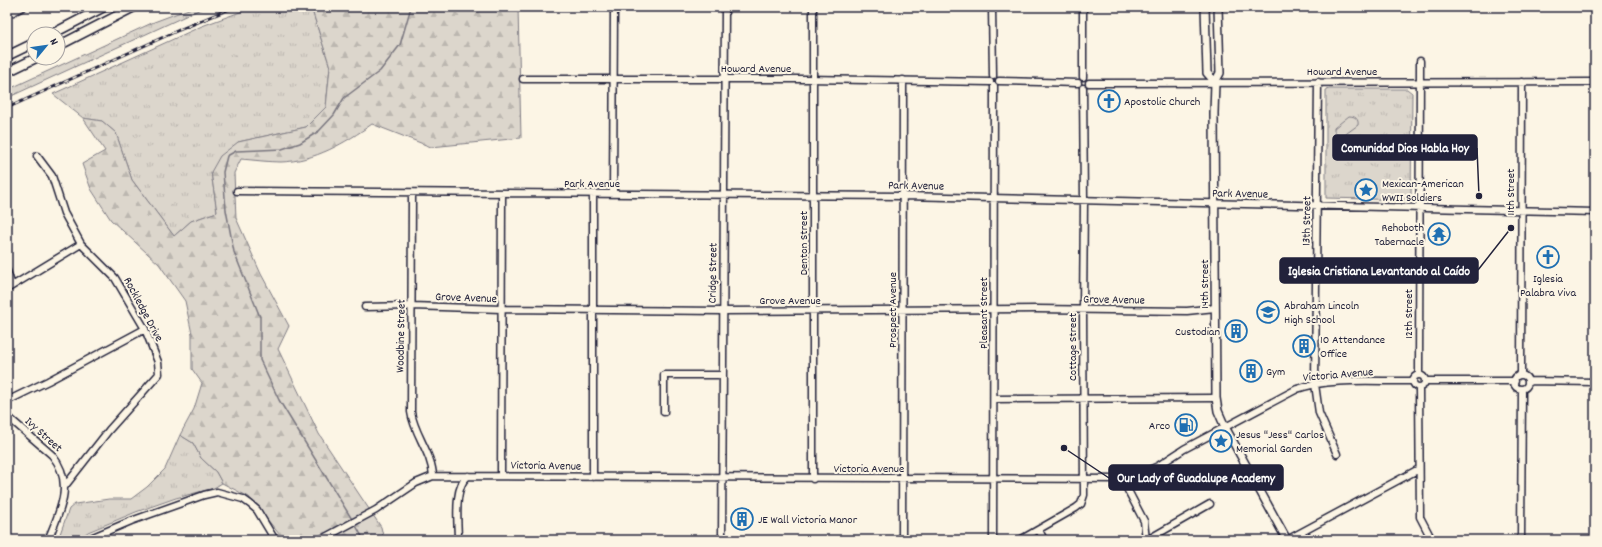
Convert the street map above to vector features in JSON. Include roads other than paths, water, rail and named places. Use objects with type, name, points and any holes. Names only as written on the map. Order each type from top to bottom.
[{"type":"highway","points":[[66,27],[104,7]]},
{"type":"highway","points":[[66,42],[134,7]]},
{"type":"highway","points":[[7,56],[26,48]]},
{"type":"highway","points":[[7,72],[26,63]]},
{"type":"main road","name":"14th Street","points":[[1205,7],[1208,73],[1215,82]]},
{"type":"main road","name":"14th Street","points":[[1218,7],[1220,73],[1215,82],[1216,398],[1218,411],[1225,427],[1287,540]]},
{"type":"street","points":[[7,15],[24,7]]},
{"type":"street","points":[[613,194],[614,7]]},
{"type":"street","name":"Cridge Street","points":[[722,540],[722,311],[725,7]]},
{"type":"street","name":"Denton Street","points":[[813,7],[813,479]]},
{"type":"street","points":[[992,7],[993,76],[990,79],[994,83]]},
{"type":"street","points":[[1083,7],[1083,77],[1080,78],[1078,83],[1080,87],[1083,88],[1089,83],[1088,80],[1083,77]]},
{"type":"street","name":"12th Street","points":[[1419,375],[1418,208],[1420,60]]},
{"type":"street","name":"Howard Avenue","points":[[523,79],[814,79],[994,83],[1078,83]]},
{"type":"street","name":"Prospect Avenue","points":[[902,540],[904,196],[903,80]]},
{"type":"street","name":"13th Street","points":[[1318,82],[1315,384],[1319,413],[1337,454]]},
{"type":"street","name":"11th Street","points":[[1521,375],[1522,82]]},
{"type":"street","name":"Howard Avenue","points":[[1089,83],[1595,82]]},
{"type":"street","name":"Pleasant Street","points":[[993,540],[994,83]]},
{"type":"street","name":"Cottage Street","points":[[1039,530],[1076,508],[1081,504],[1084,495],[1083,88]]},
{"type":"street","name":"Rockledge Drive","points":[[37,156],[52,176],[64,213],[81,244],[115,278],[145,329],[158,362],[159,374],[109,430],[65,486]]},
{"type":"street","name":"Park Avenue","points":[[237,191],[904,196],[1595,212]]},
{"type":"street","name":"Woodbine Street","points":[[412,193],[411,412],[432,464],[433,476]]},
{"type":"street","points":[[501,476],[502,193]]},
{"type":"street","points":[[593,477],[594,194]]},
{"type":"street","points":[[7,271],[10,287],[81,244]]},
{"type":"street","name":"Grove Avenue","points":[[365,307],[412,306],[501,309],[722,311],[903,309],[1187,311],[1215,308]]},
{"type":"street","points":[[7,401],[48,381],[145,329]]},
{"type":"street","points":[[664,412],[664,375],[722,375]]},
{"type":"street","points":[[1419,388],[1415,386],[1413,381],[1415,377],[1419,375],[1424,377],[1425,381]]},
{"type":"street","points":[[1515,381],[1516,377],[1521,375],[1526,377],[1528,382]]},
{"type":"street","name":"Victoria Avenue","points":[[320,540],[376,510],[416,482],[433,476],[813,479],[1122,479],[1140,474],[1158,466],[1290,391],[1315,384],[1413,381]]},
{"type":"street","points":[[1425,381],[1515,381]]},
{"type":"street","points":[[1419,388],[1424,385],[1425,381]]},
{"type":"street","points":[[1515,381],[1516,385],[1522,389]]},
{"type":"street","points":[[1528,382],[1595,382]]},
{"type":"street","points":[[1522,389],[1526,387],[1528,382]]},
{"type":"street","points":[[1419,388],[1420,517],[1432,540]]},
{"type":"street","points":[[1521,540],[1522,389]]},
{"type":"street","points":[[994,399],[1216,398]]},
{"type":"street","name":"Ivy Street","points":[[7,416],[52,455],[61,469],[65,486],[61,508],[48,540]]},
{"type":"street","points":[[1287,540],[1338,514],[1419,469]]},
{"type":"street","points":[[458,540],[458,498],[463,479],[468,476]]},
{"type":"street","points":[[1122,479],[1144,521],[1146,540],[1210,504]]},
{"type":"street","points":[[86,540],[132,521],[204,495],[218,492],[243,499],[250,504],[257,510],[275,540]]},
{"type":"street","points":[[1020,540],[1039,530],[1044,540]]},
{"type":"waterway","points":[[353,521],[279,400],[260,360],[260,317],[234,252],[226,210],[223,172],[227,156],[236,151],[282,149],[300,143],[319,131],[334,115],[344,98],[380,71],[400,45],[411,7]]},
{"type":"waterway","points":[[355,524],[364,540]]},
{"type":"railway","points":[[7,108],[179,30],[234,7]]},
{"type":"place","name":"Apostolic Church","points":[[1109,101]]},
{"type":"place","name":"Mexican-American WWII Soldiers","points":[[1366,190]]},
{"type":"place","name":"Comunidad Dios Habla Hoy","points":[[1479,196]]},
{"type":"place","name":"Iglesia Cristiana Levantando al Caído","points":[[1511,228]]},
{"type":"place","name":"Rehoboth Tabernacle","points":[[1439,234]]},
{"type":"place","name":"Iglesia Palabra Viva","points":[[1548,257]]},
{"type":"place","name":"Abraham Lincoln High School","points":[[1268,312]]},
{"type":"place","name":"Custodian","points":[[1236,331]]},
{"type":"place","name":"10 Attendance Office","points":[[1304,346]]},
{"type":"place","name":"Gym","points":[[1251,371]]},
{"type":"place","name":"Arco","points":[[1186,425]]},
{"type":"place","name":"Jesus \"Jess\" Carlos Memorial Garden","points":[[1221,441]]},
{"type":"place","name":"Our Lady of Guadalupe Academy","points":[[1064,448]]},
{"type":"place","name":"JE Wall Victoria Manor","points":[[742,519]]}]
